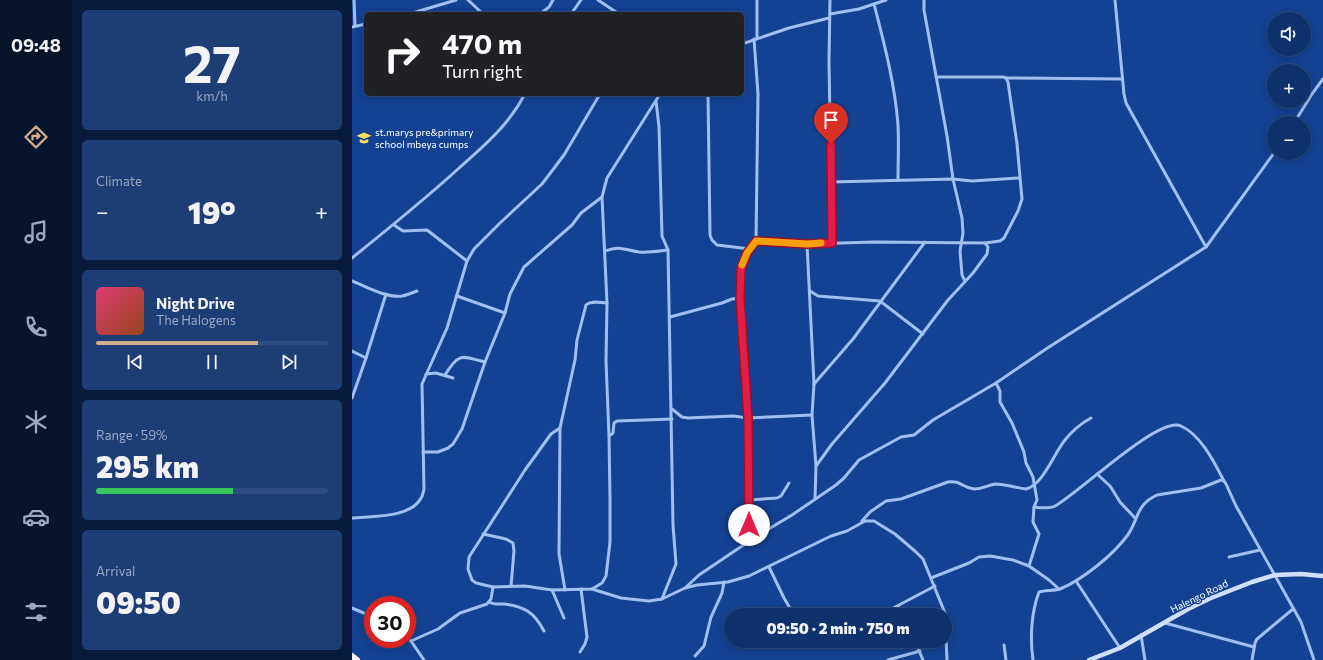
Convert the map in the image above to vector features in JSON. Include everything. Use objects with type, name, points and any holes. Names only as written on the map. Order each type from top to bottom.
[{"type":"highway","points":[[352,656],[358,660]]},
{"type":"street","points":[[354,0],[353,26],[364,24]]},
{"type":"street","points":[[416,12],[456,0]]},
{"type":"street","points":[[468,0],[481,12]]},
{"type":"street","points":[[543,12],[549,7],[553,0]]},
{"type":"street","points":[[572,12],[581,0]]},
{"type":"street","points":[[598,0],[617,12]]},
{"type":"street","points":[[747,542],[749,537],[748,418],[740,298],[741,269],[744,258],[756,241],[758,94],[756,39],[757,0]]},
{"type":"street","points":[[830,0],[832,243]]},
{"type":"street","points":[[744,43],[789,28],[886,0]]},
{"type":"street","points":[[924,0],[953,179],[962,218],[962,242],[960,251],[962,275],[965,281]]},
{"type":"street","points":[[1115,0],[1122,79],[1126,103],[1206,248]]},
{"type":"street","points":[[874,4],[888,59],[897,117],[898,180]]},
{"type":"street","points":[[936,77],[1122,79]]},
{"type":"street","points":[[756,241],[807,244],[925,242],[985,243],[1000,241],[1004,238],[1012,226],[1022,199],[1010,92],[1006,78]]},
{"type":"street","points":[[1298,116],[1323,79]]},
{"type":"street","points":[[352,258],[394,225],[488,143],[505,125],[524,96]]},
{"type":"street","points":[[352,518],[401,513],[411,509],[422,498],[424,489],[422,384],[447,328],[466,261],[474,249],[542,184],[564,155],[599,96]]},
{"type":"street","points":[[592,589],[602,583],[606,576],[609,558],[610,499],[606,361],[607,303],[602,197],[607,178],[659,96]]},
{"type":"street","points":[[708,96],[710,235],[712,240],[717,245],[750,249]]},
{"type":"street","points":[[656,101],[662,236],[668,250],[676,558],[676,564],[662,599]]},
{"type":"street","points":[[685,588],[699,575],[747,542],[836,485],[844,478],[856,463],[864,457],[901,437],[914,435],[933,420],[996,383],[1206,248],[1269,160]]},
{"type":"street","points":[[831,182],[953,179],[972,181],[1020,178]]},
{"type":"street","points":[[423,452],[442,451],[453,444],[462,429],[485,362],[505,313],[510,294],[524,267],[572,225],[581,213],[602,197]]},
{"type":"street","points":[[394,225],[403,231],[427,230],[466,261]]},
{"type":"street","points":[[814,384],[853,339],[925,242]]},
{"type":"street","points":[[816,466],[832,444],[885,383],[948,300],[973,273],[987,254],[988,247],[985,243]]},
{"type":"street","points":[[807,244],[814,384],[812,415],[816,466],[815,499]]},
{"type":"street","points":[[605,250],[625,248],[644,252],[668,250]]},
{"type":"street","points":[[352,281],[386,294],[402,296],[418,291]]},
{"type":"street","points":[[810,291],[818,296],[880,301],[923,334]]},
{"type":"street","points":[[352,398],[386,294]]},
{"type":"street","points":[[457,296],[505,313]]},
{"type":"street","points":[[670,318],[722,303],[732,298],[740,298]]},
{"type":"street","points":[[565,590],[559,554],[560,428],[575,360],[577,340],[586,305],[592,302],[607,303]]},
{"type":"street","points":[[352,351],[366,358]]},
{"type":"street","points":[[445,375],[451,365],[463,356],[485,362]]},
{"type":"street","points":[[426,374],[436,373],[453,378]]},
{"type":"street","points":[[996,383],[1000,391],[1000,402],[1012,423],[1021,443],[1026,463],[1032,472],[1037,500],[1034,507],[1033,522],[1039,534],[1029,566]]},
{"type":"street","points":[[672,409],[682,417],[688,418],[733,416],[748,418],[812,415]]},
{"type":"street","points":[[861,523],[870,512],[886,501],[901,500],[948,482],[959,482],[965,487],[973,489],[983,489],[994,484],[1026,489],[1034,485],[1042,477],[1063,442],[1071,432],[1091,418]]},
{"type":"street","points":[[609,436],[613,433],[614,422],[672,419]]},
{"type":"street","points":[[1034,507],[1042,508],[1054,506],[1085,485],[1110,463],[1153,432],[1176,424],[1181,426],[1192,434],[1209,454],[1306,634],[1314,660]]},
{"type":"street","points":[[560,428],[547,439],[525,470],[469,557],[468,569],[470,577],[476,584],[493,587],[525,586],[552,590],[592,589],[621,598],[649,601],[662,599],[685,588],[724,582],[749,576],[831,536],[847,531],[865,521],[874,521],[884,526],[909,545],[923,559],[942,604],[947,622],[947,660]]},
{"type":"street","points":[[1097,474],[1110,486],[1120,502],[1135,518]]},
{"type":"street","points":[[1033,660],[1031,640],[1038,594],[1041,591],[1059,589],[1076,581],[1110,554],[1127,536],[1133,527],[1135,518],[1146,502],[1157,495],[1201,488],[1221,480],[1224,481]]},
{"type":"street","points":[[749,500],[777,498],[781,496],[789,483]]},
{"type":"street","points":[[483,534],[513,542],[514,551],[511,586]]},
{"type":"street","points":[[1229,557],[1260,550]]},
{"type":"street","points":[[931,578],[969,563],[982,556],[1013,560],[1029,566],[1059,589]]},
{"type":"street","points":[[770,567],[790,608]]},
{"type":"street","name":"Halengo Road","points":[[1090,660],[1120,648],[1141,635],[1211,598],[1252,582],[1275,575],[1301,574],[1323,576]]},
{"type":"street","points":[[1076,581],[1120,648]]},
{"type":"street","points":[[695,656],[704,646],[711,617],[722,593],[724,582]]},
{"type":"street","points":[[892,608],[935,586]]},
{"type":"street","points":[[416,639],[438,629],[460,613],[483,606],[489,602],[493,587]]},
{"type":"street","points":[[580,652],[587,637],[581,589]]},
{"type":"street","points":[[552,590],[564,618]]},
{"type":"street","points":[[489,602],[523,608],[534,615],[544,631]]},
{"type":"street","points":[[352,608],[364,613]]},
{"type":"street","points":[[1252,660],[1254,646],[1260,635],[1293,609]]},
{"type":"street","points":[[1165,623],[1254,646]]},
{"type":"street","points":[[1141,635],[1145,660]]},
{"type":"street","points":[[1004,645],[1006,660]]},
{"type":"street","points":[[416,648],[424,660]]},
{"type":"street","points":[[918,648],[923,660]]},
{"type":"street","points":[[888,660],[920,651]]},
{"type":"slow traffic","points":[[742,265],[744,258],[756,241],[807,244],[821,243]]},
{"type":"place","name":"st.marys pre&primary school mbeya cumps","points":[[364,138]]},
{"type":"route","points":[[749,525],[748,418],[740,298],[742,264],[747,253],[756,241],[807,244],[832,243],[831,144]]}]
